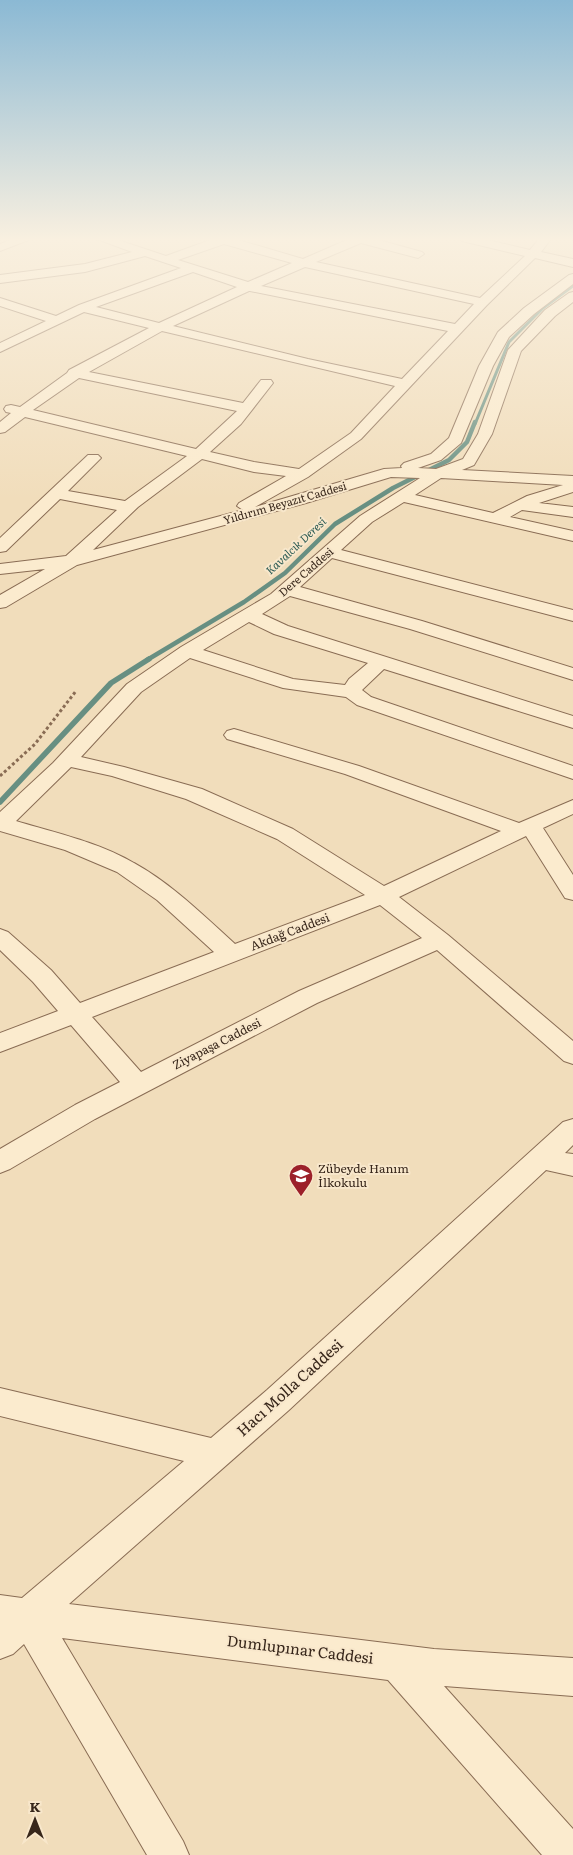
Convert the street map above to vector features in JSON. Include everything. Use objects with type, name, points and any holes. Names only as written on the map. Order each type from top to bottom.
[{"type":"street","points":[[0,348],[45,326]]},
{"type":"street","points":[[151,326],[405,384]]},
{"type":"street","points":[[0,428],[20,411],[74,373],[160,326]]},
{"type":"street","points":[[441,326],[458,329]]},
{"type":"street","points":[[216,523],[302,474],[356,436],[461,326]]},
{"type":"street","points":[[390,472],[436,456],[456,440],[486,366],[503,334],[513,326]]},
{"type":"street","name":"Dere Caddesi","points":[[1,824],[67,760],[134,688],[188,650],[249,616],[286,589],[366,519],[400,496],[436,474],[469,462],[485,434],[515,351],[539,326]]},
{"type":"street","points":[[496,348],[515,351]]},
{"type":"street","points":[[74,373],[245,408]]},
{"type":"street","points":[[0,603],[71,561],[129,507],[199,454],[236,421],[266,383]]},
{"type":"street","points":[[0,407],[254,467],[302,474]]},
{"type":"street","points":[[0,547],[93,458]]},
{"type":"street","name":"Yıldırım Beyazıt Caddesi","points":[[0,569],[71,561],[310,498],[390,472],[573,481]]},
{"type":"street","points":[[496,518],[517,504],[551,492],[573,487]]},
{"type":"street","points":[[56,493],[129,507]]},
{"type":"street","points":[[400,496],[573,536]]},
{"type":"street","points":[[517,504],[573,512]]},
{"type":"street","points":[[329,552],[573,616]]},
{"type":"street","points":[[286,589],[416,625],[573,674]]},
{"type":"street","points":[[249,616],[281,630],[573,722]]},
{"type":"street","points":[[188,650],[290,684],[351,692],[364,701],[573,773]]},
{"type":"street","points":[[351,692],[356,682],[381,662]]},
{"type":"street","points":[[234,735],[352,770],[526,829],[573,893]]},
{"type":"street","points":[[67,760],[117,771],[194,794],[285,834],[383,896],[440,940],[573,1056]]},
{"type":"street","name":"Akdağ Caddesi","points":[[0,1043],[383,896],[573,806]]},
{"type":"street","points":[[1,824],[99,855],[140,876],[179,905],[231,954]]},
{"type":"street","points":[[0,937],[42,976],[137,1085]]},
{"type":"street","name":"Ziyapaşa Caddesi","points":[[0,1162],[85,1112],[308,997],[440,940]]},
{"type":"street","name":"Hacı Molla Caddesi","points":[[0,1641],[14,1615],[217,1454],[573,1129]]},
{"type":"street","points":[[541,1159],[573,1165]]},
{"type":"street","points":[[0,1402],[217,1454]]},
{"type":"street","points":[[14,1615],[169,1855]]},
{"type":"street","name":"Dumlupınar Caddesi","points":[[14,1615],[434,1667],[573,1677]]},
{"type":"street","points":[[397,1662],[569,1855]]},
{"type":"path","points":[[0,776],[35,744],[76,691]]},
{"type":"waterway","name":"Kavalcık Deresi","points":[[475,424],[509,342],[525,326]]},
{"type":"waterway","name":"Kavalcık Deresi","points":[[147,660],[244,602],[285,573],[335,524],[393,488],[449,460],[467,442],[475,422]]},
{"type":"waterway","name":"Kavalcık Deresi","points":[[0,802],[111,683],[149,659]]},
{"type":"place","name":"Zübeyde Hanım İlkokulu","points":[[301,1197]]}]
